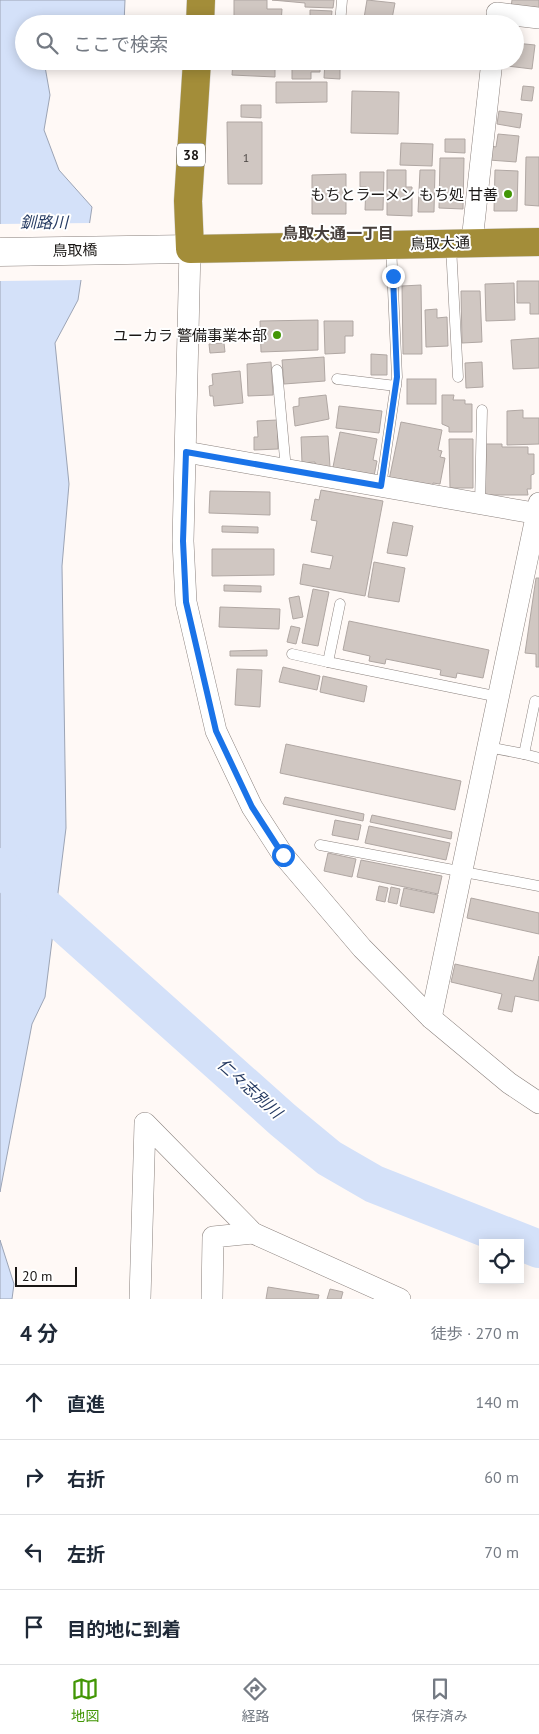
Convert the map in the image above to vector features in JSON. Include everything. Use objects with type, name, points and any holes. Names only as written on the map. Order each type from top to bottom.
[{"type":"highway","points":[[200,15],[201,0]]},
{"type":"highway","name":"38","points":[[190,249],[188,201],[196,70]]},
{"type":"highway","name":"鳥取大通","points":[[190,249],[461,242],[539,242]]},
{"type":"street","points":[[497,12],[518,15]]},
{"type":"street","points":[[524,16],[539,18]]},
{"type":"street","points":[[461,242],[490,70]]},
{"type":"street","points":[[190,249],[183,541],[186,602],[216,731],[252,807],[283,855],[362,948],[431,1018],[509,1083],[539,1103]]},
{"type":"street","name":"鳥取橋","points":[[0,252],[190,249]]},
{"type":"street","points":[[186,452],[480,504],[538,510],[431,1018]]},
{"type":"street","points":[[140,1299],[145,1123],[253,1233],[400,1299]]},
{"type":"street","points":[[212,1299],[213,1237],[253,1233]]},
{"type":"lane","points":[[341,15],[342,0]]},
{"type":"lane","points":[[458,377],[461,242]]},
{"type":"lane","points":[[381,486],[396,386],[391,244]]},
{"type":"lane","points":[[277,370],[286,470]]},
{"type":"lane","points":[[337,379],[396,386]]},
{"type":"lane","points":[[480,504],[482,410]]},
{"type":"lane","points":[[328,662],[340,604]]},
{"type":"lane","points":[[292,654],[499,697]]},
{"type":"lane","points":[[524,754],[535,702],[539,702]]},
{"type":"lane","points":[[488,746],[539,758]]},
{"type":"lane","points":[[320,845],[539,886]]},
{"type":"water","name":"釧路川","points":[[0,0],[125,0],[124,15],[15,15],[15,70],[46,70],[50,95],[44,130],[59,170],[92,207],[78,300],[55,343],[69,484],[62,566],[66,828],[45,997],[32,1024],[0,1192]]},
{"type":"water","points":[[0,1240],[14,1284],[12,1299],[0,1299]]},
{"type":"pier","points":[[92,223],[84,280],[0,281],[0,224]]},
{"type":"building","points":[[234,0],[267,0],[267,9],[282,9],[282,15],[234,15]]},
{"type":"building","points":[[272,0],[334,0],[333,8],[305,7],[305,3]]},
{"type":"building","points":[[367,0],[395,3],[393,15],[364,15]]},
{"type":"building","points":[[512,0],[539,0],[539,12],[511,7]]},
{"type":"building","points":[[310,10],[332,11],[332,15],[310,15]]},
{"type":"building","points":[[524,44],[535,45],[532,69],[524,68]]},
{"type":"building","points":[[232,70],[275,70],[275,77],[232,75]]},
{"type":"building","points":[[292,70],[320,70],[320,72],[311,72],[311,79],[292,79]]},
{"type":"building","points":[[324,70],[340,70],[340,79],[324,78]]},
{"type":"building","points":[[276,82],[327,82],[327,102],[276,103]]},
{"type":"building","points":[[523,86],[534,87],[532,101],[521,100]]},
{"type":"building","points":[[352,91],[399,92],[398,134],[351,133]]},
{"type":"building","points":[[241,105],[261,105],[261,118],[241,117]]},
{"type":"building","points":[[499,111],[522,114],[520,128],[497,124]]},
{"type":"building","points":[[227,122],[262,122],[262,184],[228,184]]},
{"type":"building","points":[[498,134],[519,136],[516,162],[489,160],[491,146],[496,147]]},
{"type":"building","points":[[445,139],[465,139],[465,153],[445,152]]},
{"type":"building","points":[[401,143],[433,144],[432,166],[400,165]]},
{"type":"building","points":[[526,157],[539,157],[539,206],[525,205]]},
{"type":"building","points":[[440,158],[464,158],[463,209],[439,208]]},
{"type":"building","points":[[387,170],[406,170],[406,187],[412,187],[412,216],[387,215]]},
{"type":"building","points":[[420,170],[435,170],[434,212],[418,212]]},
{"type":"building","points":[[495,170],[518,171],[517,211],[494,211]]},
{"type":"building","points":[[360,172],[384,172],[383,210],[365,210],[366,187],[360,187]]},
{"type":"building","points":[[346,174],[346,214],[312,214],[312,175]]},
{"type":"building","points":[[517,281],[539,281],[539,314],[530,314],[530,303],[517,303]]},
{"type":"building","points":[[514,283],[515,320],[486,321],[485,284]]},
{"type":"building","points":[[421,285],[422,354],[403,354],[402,286]]},
{"type":"building","points":[[461,291],[480,291],[482,342],[462,343]]},
{"type":"building","points":[[437,309],[437,318],[447,317],[448,346],[426,347],[425,310]]},
{"type":"building","points":[[318,320],[318,350],[261,352],[260,321]]},
{"type":"building","points":[[324,321],[353,321],[353,336],[345,336],[345,353],[325,354]]},
{"type":"building","points":[[539,338],[539,368],[513,369],[511,340]]},
{"type":"building","points":[[224,343],[225,352],[210,353],[209,344]]},
{"type":"building","points":[[371,354],[387,355],[387,375],[371,375]]},
{"type":"building","points":[[324,357],[325,381],[284,384],[282,360]]},
{"type":"building","points":[[271,362],[273,395],[248,396],[247,364]]},
{"type":"building","points":[[482,362],[483,387],[466,388],[465,363]]},
{"type":"building","points":[[240,371],[243,403],[214,406],[209,386],[213,385],[212,374]]},
{"type":"building","points":[[407,379],[436,379],[436,404],[407,404]]},
{"type":"building","points":[[326,395],[329,419],[295,426],[293,407],[299,406],[299,398]]},
{"type":"building","points":[[442,395],[454,395],[453,400],[465,400],[465,404],[472,404],[472,432],[449,432],[449,427],[442,424]]},
{"type":"building","points":[[339,406],[382,411],[379,433],[336,428]]},
{"type":"building","points":[[523,410],[523,418],[539,418],[539,444],[507,445],[507,411]]},
{"type":"building","points":[[277,420],[278,449],[254,450],[254,437],[258,437],[257,421]]},
{"type":"building","points":[[401,422],[442,430],[438,450],[442,451],[440,457],[445,458],[440,484],[433,483],[432,488],[389,480]]},
{"type":"building","points":[[340,432],[377,439],[373,460],[377,461],[374,476],[332,472]]},
{"type":"building","points":[[328,436],[330,467],[315,467],[315,462],[302,463],[301,437]]},
{"type":"building","points":[[449,439],[473,439],[473,488],[450,488]]},
{"type":"building","points":[[486,444],[502,444],[502,447],[528,447],[528,454],[534,454],[534,474],[531,475],[531,489],[527,489],[528,495],[485,495]]},
{"type":"building","points":[[321,490],[383,501],[365,596],[300,584],[303,564],[330,569],[333,556],[311,552],[317,521],[311,520],[315,499],[319,500]]},
{"type":"building","points":[[210,491],[270,492],[270,515],[209,513]]},
{"type":"building","points":[[393,522],[413,526],[407,556],[387,553]]},
{"type":"building","points":[[222,526],[258,527],[258,533],[222,532]]},
{"type":"building","points":[[212,549],[274,549],[274,575],[212,576]]},
{"type":"building","points":[[374,562],[405,568],[399,602],[368,597]]},
{"type":"building","points":[[536,578],[539,578],[539,667],[536,667],[536,654],[525,653]]},
{"type":"building","points":[[224,585],[261,586],[261,592],[224,591]]},
{"type":"building","points":[[313,589],[329,592],[318,646],[302,643]]},
{"type":"building","points":[[299,596],[303,617],[293,619],[289,598]]},
{"type":"building","points":[[220,607],[280,609],[279,629],[219,627]]},
{"type":"building","points":[[349,621],[489,650],[483,678],[457,673],[456,678],[440,675],[441,670],[386,659],[385,664],[369,661],[370,656],[343,650]]},
{"type":"building","points":[[291,626],[300,628],[296,644],[287,642]]},
{"type":"building","points":[[267,650],[267,656],[230,656],[230,651]]},
{"type":"building","points":[[283,667],[320,676],[317,690],[279,682]]},
{"type":"building","points":[[237,669],[262,670],[260,707],[235,705]]},
{"type":"building","points":[[323,676],[367,686],[364,702],[320,692]]},
{"type":"building","points":[[286,744],[461,781],[455,810],[280,773]]},
{"type":"building","points":[[285,797],[364,814],[363,821],[283,804]]},
{"type":"building","points":[[372,815],[452,832],[451,839],[370,822]]},
{"type":"building","points":[[335,820],[361,825],[358,840],[332,835]]},
{"type":"building","points":[[369,826],[450,843],[446,860],[365,843]]},
{"type":"building","points":[[328,853],[356,859],[352,877],[324,871]]},
{"type":"building","points":[[361,860],[442,876],[438,894],[357,877]]},
{"type":"building","points":[[379,886],[388,888],[385,902],[376,900]]},
{"type":"building","points":[[391,887],[400,889],[397,904],[388,902]]},
{"type":"building","points":[[404,888],[438,895],[434,913],[400,906]]},
{"type":"building","points":[[471,898],[539,913],[539,934],[467,918]]},
{"type":"building","points":[[539,956],[539,1001],[515,996],[512,1012],[498,1009],[502,994],[451,982],[455,964],[533,981]]},
{"type":"building","points":[[268,1287],[319,1295],[318,1299],[266,1299]]},
{"type":"building","points":[[330,1289],[343,1292],[341,1299],[327,1299]]},
{"type":"waterway","name":"仁々志別川","points":[[0,867],[283,1120],[329,1158],[374,1184],[539,1249]]},
{"type":"place","name":"もちとラーメン もち処 甘善","points":[[508,194]]},
{"type":"place","name":"ユーカラ 警備事業本部","points":[[277,335]]},
{"type":"district","name":"鳥取大通一丁目","points":[[338,233]]},
{"type":"route","points":[[283,855],[252,807],[216,731],[186,602],[183,541],[186,452],[381,486],[397,377],[393,276]]}]
